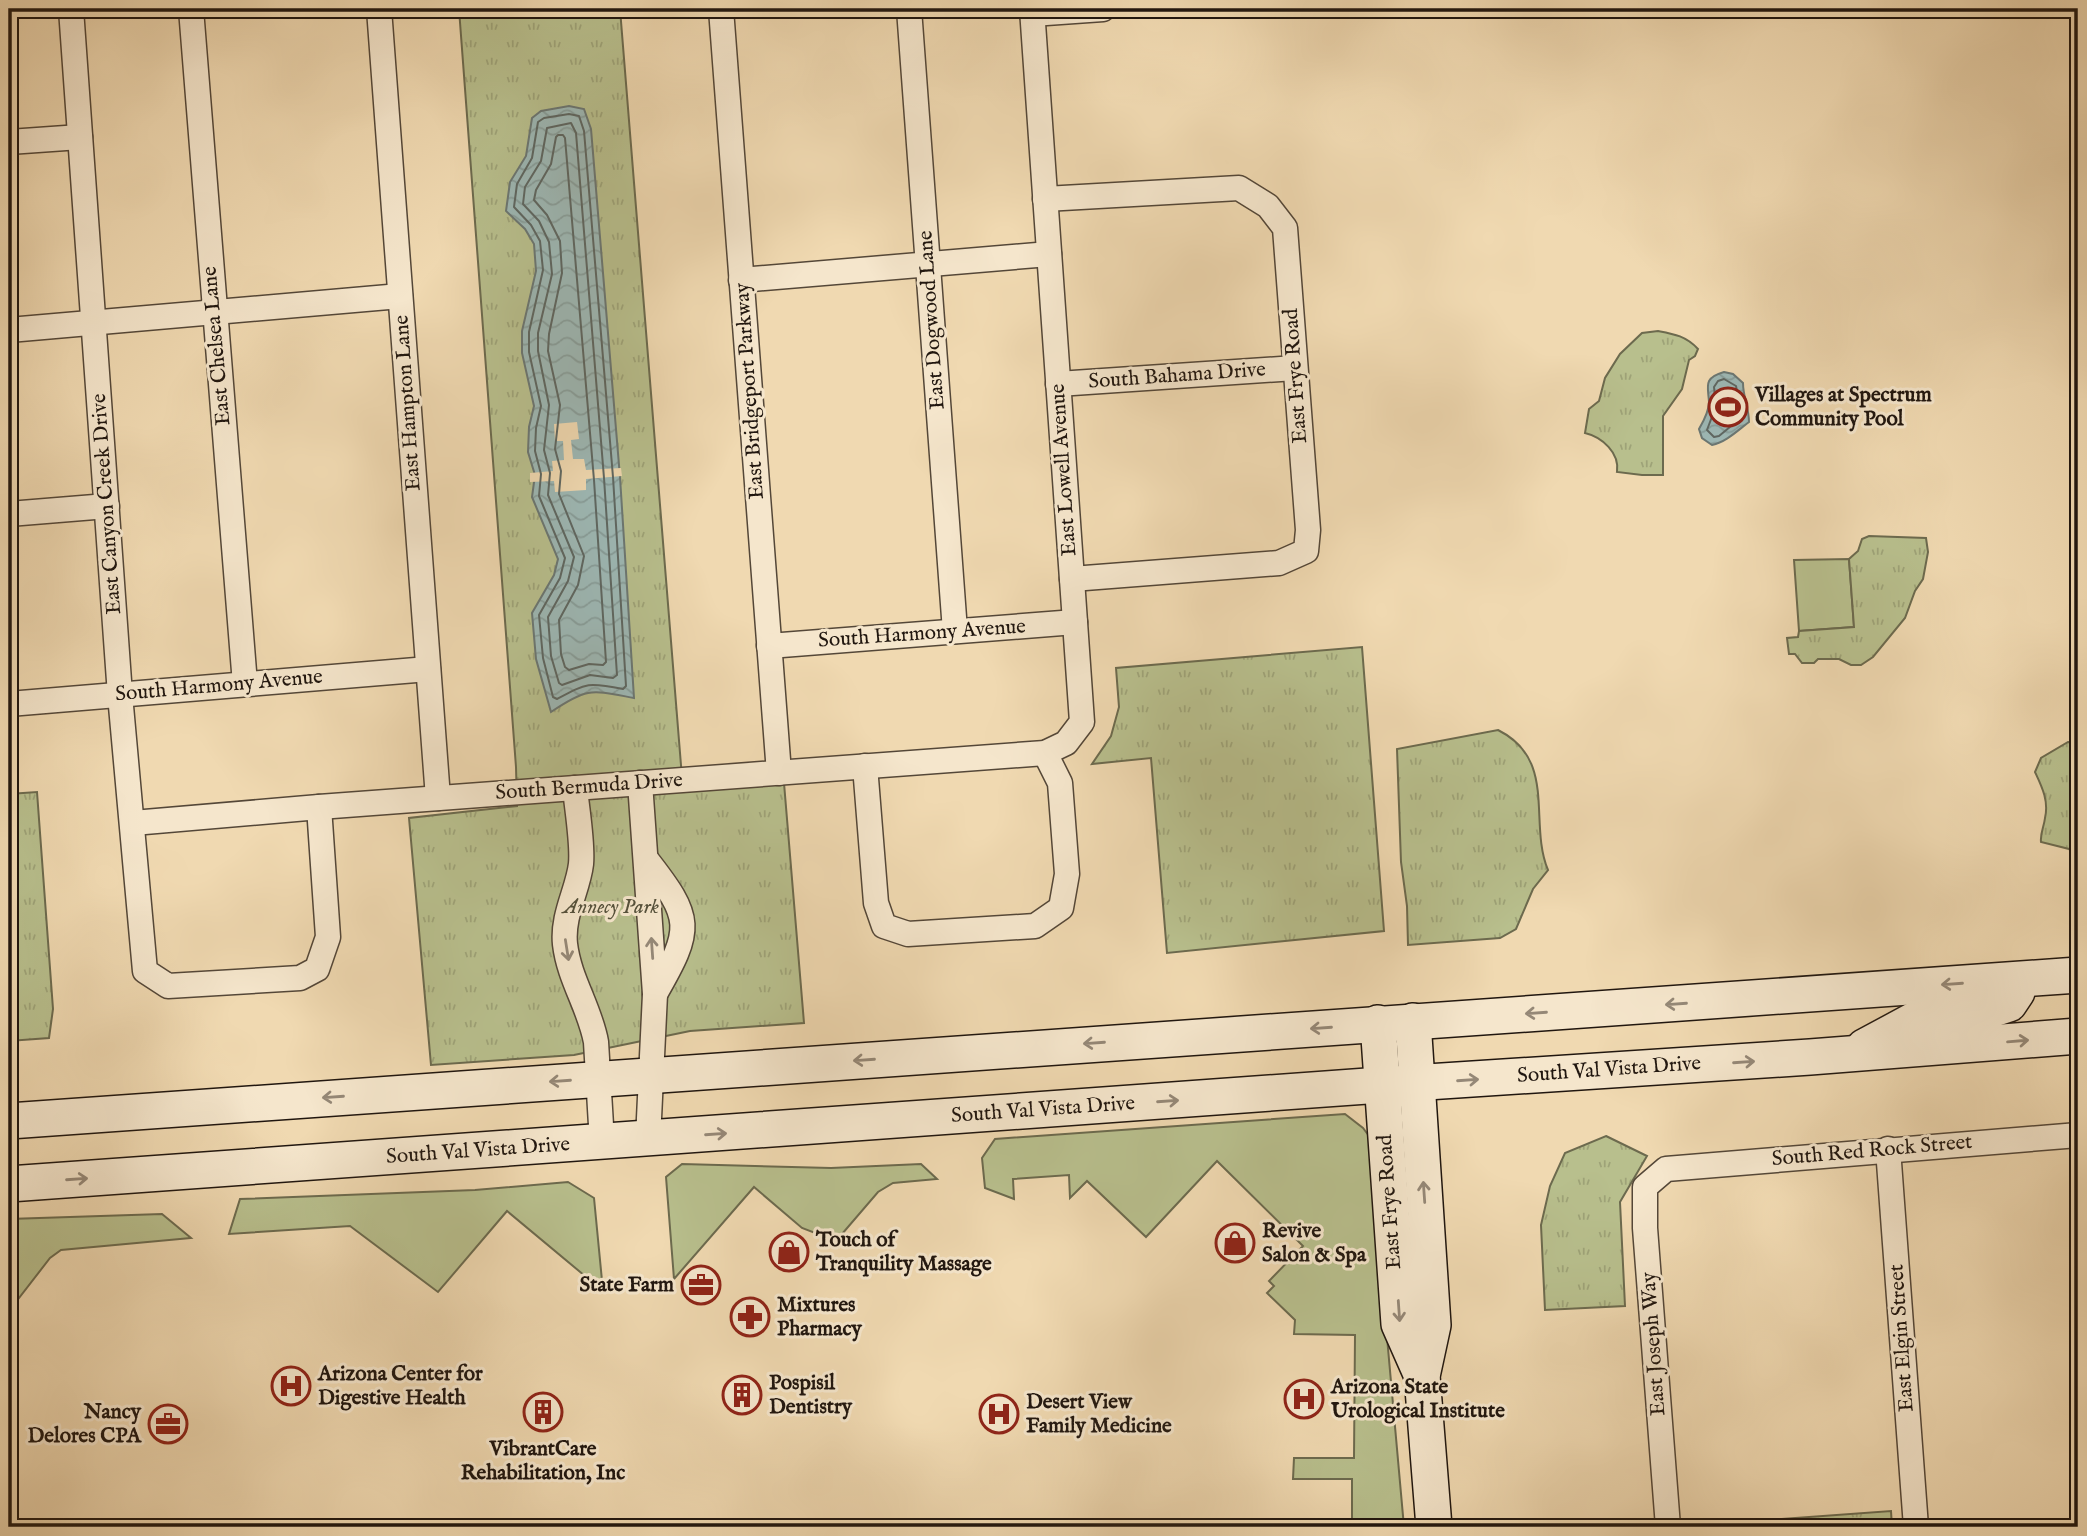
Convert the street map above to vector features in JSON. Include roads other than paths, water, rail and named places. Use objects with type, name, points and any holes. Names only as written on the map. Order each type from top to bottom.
[{"type":"main road","points":[[9,1121],[2078,975]]},
{"type":"main road","points":[[1852,1054],[1916,1019],[1982,1013],[2010,1004],[2020,980]]},
{"type":"main road","name":"East Frye Road","points":[[1413,1021],[1433,1325],[1422,1376],[1434,1527]]},
{"type":"main road","name":"East Frye Road","points":[[1378,1023],[1399,1324],[1422,1376]]},
{"type":"main road","name":"South Val Vista Drive","points":[[9,1184],[2078,1036]]},
{"type":"street","name":"East Canyon Creek Drive","points":[[71,9],[120,695],[145,971],[168,986],[300,978],[317,969],[328,937],[319,807]]},
{"type":"street","name":"East Chelsea Lane","points":[[191,9],[245,684]]},
{"type":"street","name":"East Hampton Lane","points":[[379,9],[438,798]]},
{"type":"street","name":"East Bridgeport Parkway","points":[[721,9],[779,773]]},
{"type":"street","name":"East Dogwood Lane","points":[[909,9],[956,631]]},
{"type":"street","points":[[1032,12],[1102,9]]},
{"type":"street","name":"East Lowell Avenue","points":[[1032,12],[1082,722],[1066,743],[1045,753]]},
{"type":"street","points":[[9,142],[80,136]]},
{"type":"street","name":"East Frye Road","points":[[1045,199],[1239,188],[1268,206],[1285,228],[1308,530],[1306,551],[1279,563],[1072,579]]},
{"type":"street","points":[[741,280],[1049,254]]},
{"type":"street","points":[[9,330],[400,296]]},
{"type":"street","name":"South Bahama Drive","points":[[1058,384],[1295,368]]},
{"type":"street","points":[[9,514],[107,506]]},
{"type":"street","name":"South Harmony Avenue","points":[[769,646],[1075,622]]},
{"type":"street","name":"South Harmony Avenue","points":[[9,704],[428,669]]},
{"type":"street","points":[[864,766],[876,903],[884,926],[908,934],[1035,926],[1061,908],[1067,874],[1060,783],[1045,753]]},
{"type":"street","name":"South Bermuda Drive","points":[[133,823],[1045,753]]},
{"type":"street","points":[[640,783],[656,994],[648,1139]]},
{"type":"street","points":[[575,788],[581,864],[566,919],[565,942],[570,969],[593,1027],[602,1142]]},
{"type":"street","name":"South Red Rock Street","points":[[1666,1169],[2078,1135]]},
{"type":"street","name":"East Elgin Street","points":[[1888,1149],[1916,1527]]},
{"type":"street","name":"East Joseph Way","points":[[1666,1169],[1645,1187],[1645,1228],[1668,1527]]},
{"type":"water","points":[[569,106],[584,109],[591,129],[620,477],[634,698],[599,692],[582,694],[551,712],[536,659],[532,613],[554,575],[558,559],[532,497],[535,475],[528,452],[529,427],[534,406],[522,353],[522,331],[536,271],[534,244],[525,229],[506,211],[510,182],[526,156],[532,118],[541,111]]},
{"type":"water","name":"Villages at Spectrum Community Pool","points":[[1717,374],[1733,374],[1743,383],[1749,422],[1727,439],[1712,445],[1702,438],[1699,429],[1708,409],[1708,383]]},
{"type":"place","name":"Villages at Spectrum Community Pool","points":[[1728,407]]},
{"type":"place","name":"Revive Salon & Spa","points":[[1235,1243]]},
{"type":"place","name":"Touch of Tranquility Massage","points":[[789,1252]]},
{"type":"place","name":"State Farm","points":[[701,1285]]},
{"type":"place","name":"Mixtures Pharmacy","points":[[750,1317]]},
{"type":"place","name":"Arizona Center for Digestive Health","points":[[291,1386]]},
{"type":"place","name":"Pospisil Dentistry","points":[[742,1395]]},
{"type":"place","name":"Arizona State Urological Institute","points":[[1304,1399]]},
{"type":"place","name":"VibrantCare Rehabilitation, Inc","points":[[543,1412]]},
{"type":"place","name":"Desert View Family Medicine","points":[[999,1414]]},
{"type":"place","name":"Nancy Delores CPA","points":[[168,1424]]},
{"type":"park label","name":"Annecy Park","points":[[611,907]]}]
